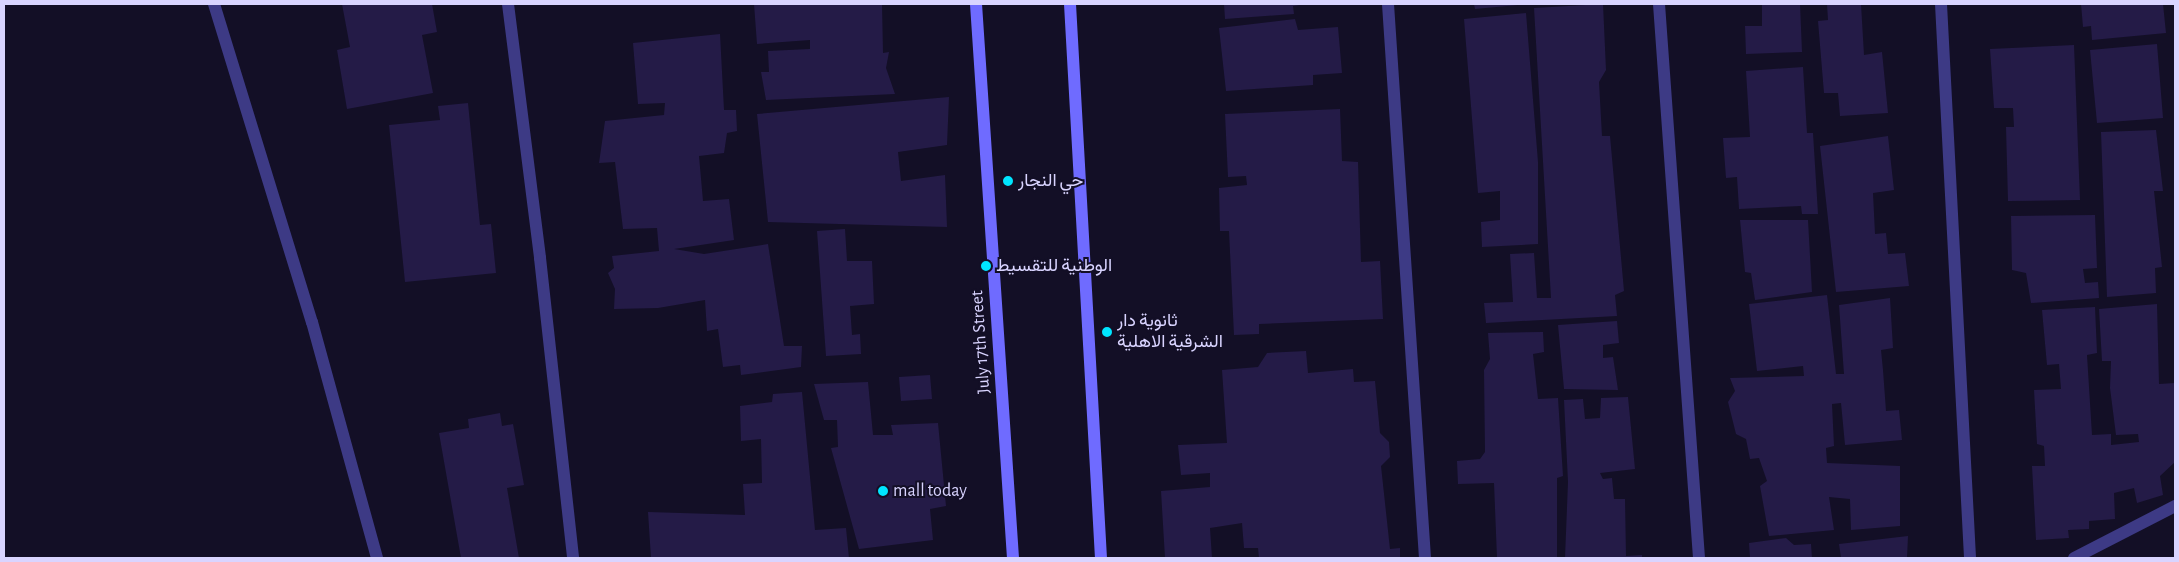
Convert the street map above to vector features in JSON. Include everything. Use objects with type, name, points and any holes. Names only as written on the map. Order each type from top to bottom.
[{"type":"main road","name":"July 17th Street","points":[[976,4],[1013,558]]},
{"type":"main road","points":[[1070,4],[1101,558]]},
{"type":"street","points":[[214,4],[312,322],[377,558]]},
{"type":"street","points":[[508,4],[540,258],[573,558]]},
{"type":"street","points":[[1388,4],[1425,558]]},
{"type":"street","points":[[1659,4],[1699,558]]},
{"type":"street","points":[[1940,4],[1970,558]]},
{"type":"street","points":[[2074,558],[2175,506]]},
{"type":"building","points":[[342,4],[432,4],[437,32],[422,35],[433,93],[347,109],[337,50],[350,47]]},
{"type":"building","points":[[754,4],[882,4],[883,53],[889,52],[886,68],[895,94],[766,100],[761,72],[769,72],[768,51],[810,49],[810,40],[757,44]]},
{"type":"building","points":[[1224,4],[1300,5],[1293,6],[1294,14],[1225,19]]},
{"type":"building","points":[[1474,4],[1518,4],[1518,5],[1475,9]]},
{"type":"building","points":[[1603,4],[1606,70],[1599,82],[1602,136],[1610,136],[1624,291],[1615,295],[1617,316],[1486,323],[1484,303],[1513,302],[1510,254],[1534,253],[1537,298],[1551,298],[1534,8]]},
{"type":"building","points":[[1762,4],[1800,4],[1802,52],[1746,54],[1745,26],[1762,26]]},
{"type":"building","points":[[1827,4],[1861,4],[1864,55],[1882,52],[1888,113],[1840,116],[1838,93],[1824,93],[1818,21],[1828,20]]},
{"type":"building","points":[[2081,4],[2163,4],[2166,33],[2092,40],[2091,26],[2083,27]]},
{"type":"building","points":[[1526,13],[1538,162],[1538,244],[1482,247],[1481,222],[1500,220],[1500,191],[1478,193],[1464,19]]},
{"type":"building","points":[[1295,19],[1298,30],[1338,27],[1342,73],[1313,75],[1313,85],[1226,91],[1219,28]]},
{"type":"building","points":[[720,34],[724,110],[736,110],[737,131],[727,133],[724,153],[699,156],[703,201],[729,199],[734,240],[674,249],[704,254],[768,244],[784,346],[802,346],[801,367],[741,375],[740,365],[723,367],[718,329],[707,331],[705,300],[658,308],[614,309],[615,289],[608,273],[614,268],[612,256],[659,251],[657,228],[623,229],[615,162],[599,163],[605,121],[664,115],[665,103],[638,104],[633,43]]},
{"type":"building","points":[[2157,44],[2163,118],[2097,123],[2090,50]]},
{"type":"building","points":[[2074,45],[2080,200],[2008,201],[2006,127],[2014,127],[2013,108],[1994,108],[1990,49]]},
{"type":"building","points":[[1803,67],[1807,133],[1813,133],[1818,214],[1802,214],[1801,206],[1739,209],[1737,177],[1726,178],[1723,138],[1750,137],[1746,71]]},
{"type":"building","points":[[949,97],[947,145],[898,152],[901,181],[945,175],[947,227],[768,222],[757,114]]},
{"type":"building","points":[[468,103],[480,225],[491,224],[496,273],[405,282],[389,125],[440,120],[438,106]]},
{"type":"building","points":[[1340,109],[1342,161],[1358,162],[1361,262],[1380,261],[1383,319],[1259,324],[1259,334],[1234,335],[1229,231],[1220,231],[1219,188],[1247,185],[1246,176],[1228,177],[1225,114]]},
{"type":"building","points":[[2156,130],[2163,191],[2154,191],[2162,267],[2155,268],[2156,293],[2107,297],[2101,132]]},
{"type":"building","points":[[1888,136],[1894,190],[1873,193],[1875,234],[1886,233],[1888,254],[1905,253],[1909,286],[1836,292],[1820,146]]},
{"type":"building","points":[[2095,215],[2097,268],[2083,269],[2085,283],[2098,282],[2099,298],[2031,303],[2026,273],[2012,270],[2011,216]]},
{"type":"building","points":[[1740,220],[1808,220],[1812,292],[1755,300],[1751,273],[1745,272]]},
{"type":"building","points":[[845,229],[847,261],[872,261],[874,304],[850,306],[852,335],[860,334],[861,354],[826,356],[817,231]]},
{"type":"building","points":[[1827,295],[1836,374],[1844,374],[1839,305],[1890,298],[1893,348],[1881,350],[1886,411],[1899,410],[1902,440],[1845,445],[1841,403],[1832,404],[1834,446],[1826,448],[1827,463],[1900,466],[1900,526],[1851,530],[1850,499],[1829,497],[1834,530],[1769,536],[1760,486],[1767,481],[1759,458],[1750,459],[1746,439],[1736,434],[1728,402],[1735,391],[1730,378],[1804,376],[1803,366],[1757,371],[1749,304]]},
{"type":"building","points":[[2157,304],[2159,384],[2175,383],[2175,462],[2160,476],[2163,495],[2137,503],[2134,488],[2114,493],[2115,519],[2089,521],[2089,529],[2068,530],[2069,538],[2036,540],[2032,466],[2045,466],[2044,446],[2037,444],[2034,390],[2061,389],[2059,364],[2047,365],[2042,310],[2095,307],[2097,353],[2087,355],[2092,435],[2111,434],[2111,445],[2139,442],[2138,434],[2116,435],[2110,388],[2111,361],[2102,361],[2099,309]]},
{"type":"building","points":[[1617,321],[1619,343],[1603,345],[1603,358],[1613,357],[1618,390],[1564,389],[1558,325]]},
{"type":"building","points":[[1543,332],[1544,352],[1533,354],[1538,399],[1558,398],[1563,476],[1557,478],[1557,558],[1497,558],[1494,483],[1458,484],[1457,461],[1480,459],[1485,452],[1484,370],[1490,359],[1488,333]]},
{"type":"building","points":[[1306,351],[1308,373],[1353,369],[1354,382],[1375,381],[1380,433],[1389,442],[1390,457],[1381,466],[1390,549],[1400,548],[1400,558],[1259,558],[1258,548],[1244,548],[1242,523],[1210,528],[1212,558],[1165,558],[1161,491],[1210,487],[1210,473],[1181,475],[1178,445],[1227,443],[1222,370],[1258,367],[1267,353]]},
{"type":"building","points":[[930,375],[932,399],[901,401],[899,377]]},
{"type":"building","points":[[868,382],[873,435],[893,435],[891,425],[938,423],[946,506],[930,509],[933,540],[859,549],[831,448],[838,447],[837,420],[824,420],[814,384]]},
{"type":"building","points":[[802,392],[815,530],[846,528],[849,558],[651,558],[648,512],[745,515],[743,484],[762,483],[761,439],[741,441],[740,406],[772,402],[773,394]]},
{"type":"building","points":[[1628,397],[1635,469],[1600,473],[1603,479],[1612,478],[1614,499],[1625,499],[1626,556],[1642,555],[1642,558],[1565,558],[1568,482],[1564,400],[1583,399],[1585,419],[1600,418],[1601,398]]},
{"type":"building","points":[[500,413],[502,426],[513,424],[524,485],[507,488],[519,558],[461,558],[439,433],[469,428],[468,419]]},
{"type":"building","points":[[1908,536],[1907,558],[1841,558],[1839,544]]},
{"type":"building","points":[[1786,538],[1794,545],[1811,544],[1812,558],[1750,558],[1749,543]]},
{"type":"place","name":"حي النجار","points":[[1008,181]]},
{"type":"place","name":"الوطنية للتقسيط","points":[[986,266]]},
{"type":"place","name":"ثانوية دار الشرقية الاهلية","points":[[1107,332]]},
{"type":"place","name":"mall today","points":[[883,491]]}]
